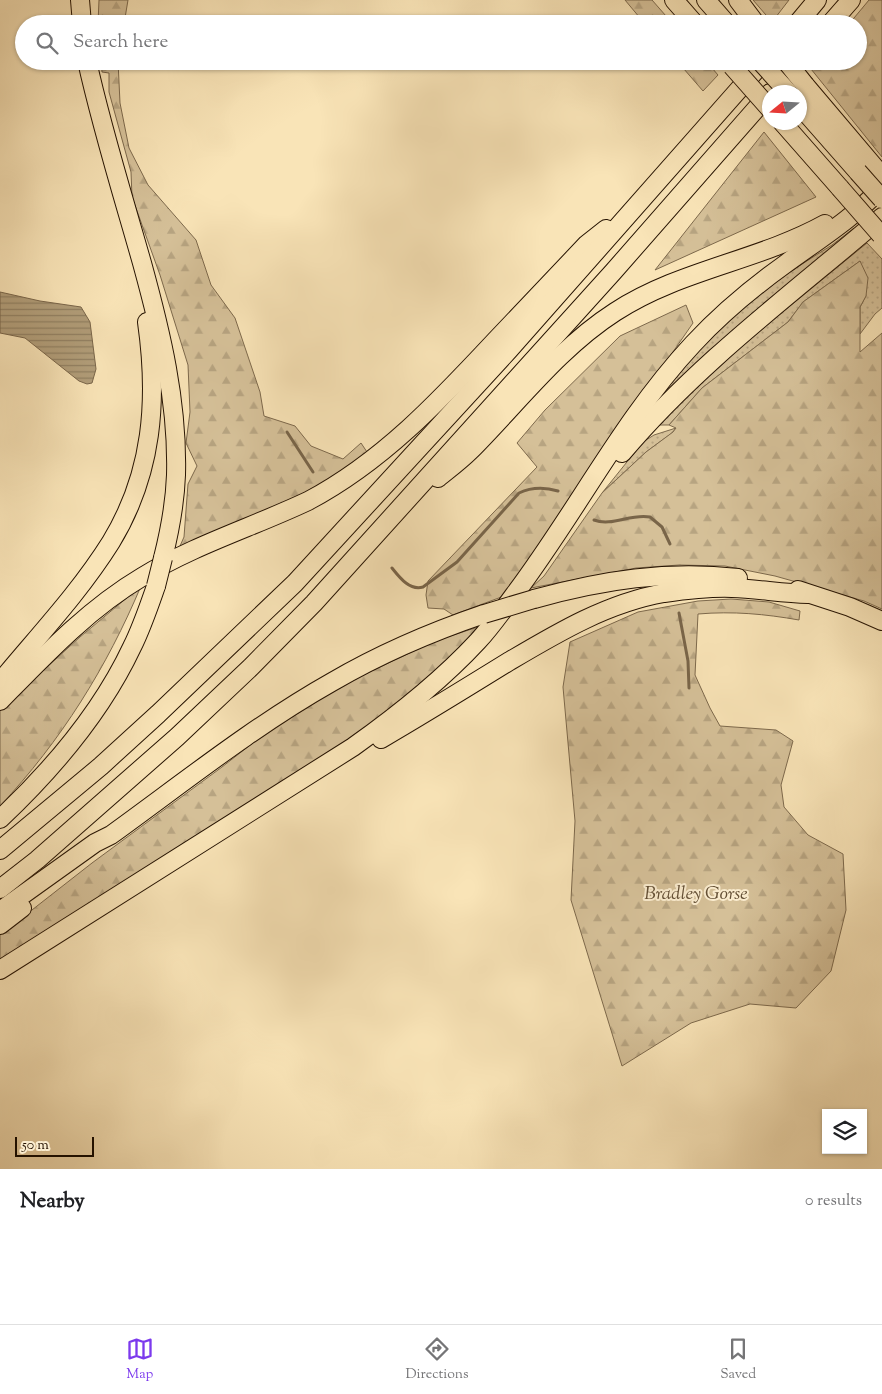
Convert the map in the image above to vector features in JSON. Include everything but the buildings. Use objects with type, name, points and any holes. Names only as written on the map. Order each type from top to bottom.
[{"type":"highway","points":[[80,0],[81,15]]},
{"type":"highway","points":[[674,0],[687,15]]},
{"type":"highway","points":[[706,0],[719,15]]},
{"type":"highway","points":[[738,0],[749,15]]},
{"type":"highway","points":[[805,15],[818,0]]},
{"type":"highway","points":[[838,15],[851,0]]},
{"type":"highway","points":[[0,820],[48,771],[72,742],[97,708],[132,648],[156,586],[171,520],[174,495],[176,461],[169,374],[163,344],[133,231],[104,133],[90,70]]},
{"type":"highway","points":[[735,70],[762,99]]},
{"type":"highway","points":[[0,850],[151,721],[295,583],[509,350],[754,70]]},
{"type":"highway","points":[[770,70],[782,85]]},
{"type":"highway","points":[[777,85],[789,70]]},
{"type":"highway","points":[[793,70],[864,167],[882,199]]},
{"type":"highway","points":[[0,889],[120,788],[211,705],[314,603],[613,272],[762,102]]},
{"type":"highway","points":[[807,113],[864,167],[882,176]]},
{"type":"highway","points":[[789,130],[882,235]]},
{"type":"highway","points":[[413,495],[438,478],[468,452],[578,341],[616,311],[669,283],[768,250],[807,234],[833,220],[882,183]]},
{"type":"highway","points":[[0,970],[289,788],[382,727],[436,682],[479,640],[493,623],[563,525],[633,419],[693,344],[730,308],[759,284],[842,224],[882,187]]},
{"type":"highway","points":[[0,701],[55,645],[126,587],[173,560],[308,501],[367,464],[410,428],[446,393],[587,244],[639,203]]},
{"type":"highway","points":[[563,525],[632,441],[673,397],[712,360],[882,217]]},
{"type":"highway","points":[[0,682],[53,620],[90,572],[119,527],[141,471],[150,429],[153,377],[146,314],[133,231]]},
{"type":"highway","points":[[0,911],[95,843],[111,835],[263,726],[332,682],[400,646],[484,614],[597,583],[633,577],[699,575],[750,579],[778,584],[850,607],[882,621]]},
{"type":"highway","points":[[289,788],[359,752],[551,637],[626,602],[663,594],[711,588],[808,594]]},
{"type":"highway","points":[[0,925],[104,844],[111,835]]},
{"type":"green space","points":[[99,0],[128,0],[126,15],[98,15]]},
{"type":"green space","points":[[625,0],[652,0],[665,15],[638,15]]},
{"type":"green space","points":[[753,0],[789,0],[777,15],[766,15]]},
{"type":"green space","points":[[869,0],[882,0],[882,157],[812,70],[867,70],[867,15],[856,15]]},
{"type":"green space","points":[[102,70],[118,70],[120,103],[129,148],[148,185],[196,240],[211,285],[235,318],[260,392],[264,416],[295,426],[311,446],[343,459],[361,443],[369,455],[342,475],[176,555],[184,537],[188,484],[197,466],[186,443],[190,412],[188,365],[160,275],[132,197],[131,172],[109,92],[109,73],[102,72]]},
{"type":"green space","points":[[685,70],[714,70],[718,75],[703,91]]},
{"type":"green space","points":[[764,132],[816,197],[655,270]]},
{"type":"green space","points":[[854,228],[856,231],[663,397],[669,382],[725,321],[791,271],[832,245]]},
{"type":"green space","points":[[867,243],[882,259],[882,308],[860,334],[860,307],[866,296],[860,261],[803,302],[788,322],[702,388],[669,425],[659,425],[701,382],[740,347]]},
{"type":"green space","points":[[860,261],[868,278],[866,296],[860,307],[860,352],[882,333],[882,609],[864,601],[775,576],[725,566],[679,565],[636,568],[531,588],[544,576],[602,493],[646,452],[673,432],[676,428],[669,425],[702,388],[788,322],[803,302]]},
{"type":"green space","points":[[686,305],[693,323],[504,596],[453,615],[444,609],[428,608],[426,595],[428,581],[537,467],[517,443],[545,410],[620,336]]},
{"type":"green space","points":[[676,428],[646,452],[602,493],[643,442],[654,435]]},
{"type":"green space","points":[[141,586],[98,674],[81,702],[43,756],[0,806],[0,710],[80,637]]},
{"type":"green space","name":"Bradley Gorse","points":[[731,599],[769,602],[800,611],[799,620],[749,614],[698,614],[695,675],[720,726],[776,730],[793,741],[781,785],[784,807],[808,835],[843,854],[846,910],[831,971],[796,1008],[750,1004],[691,1023],[622,1066],[571,900],[575,821],[563,687],[570,642],[638,612],[698,601]]},
{"type":"green space","points":[[484,625],[466,645],[384,719],[0,962],[0,935],[92,863],[263,735],[348,682],[435,641]]},
{"type":"shaded area","points":[[0,292],[40,301],[81,307],[90,322],[96,369],[92,383],[87,384],[79,381],[25,338],[0,333]]},
{"type":"waterway","points":[[287,432],[313,472]]},
{"type":"waterway","points":[[392,568],[410,585],[418,588],[423,587],[457,562],[519,493],[538,488],[558,491]]},
{"type":"waterway","points":[[594,520],[608,522],[643,516],[650,517],[662,527],[670,544]]},
{"type":"waterway","points":[[679,613],[688,661],[689,688]]}]
